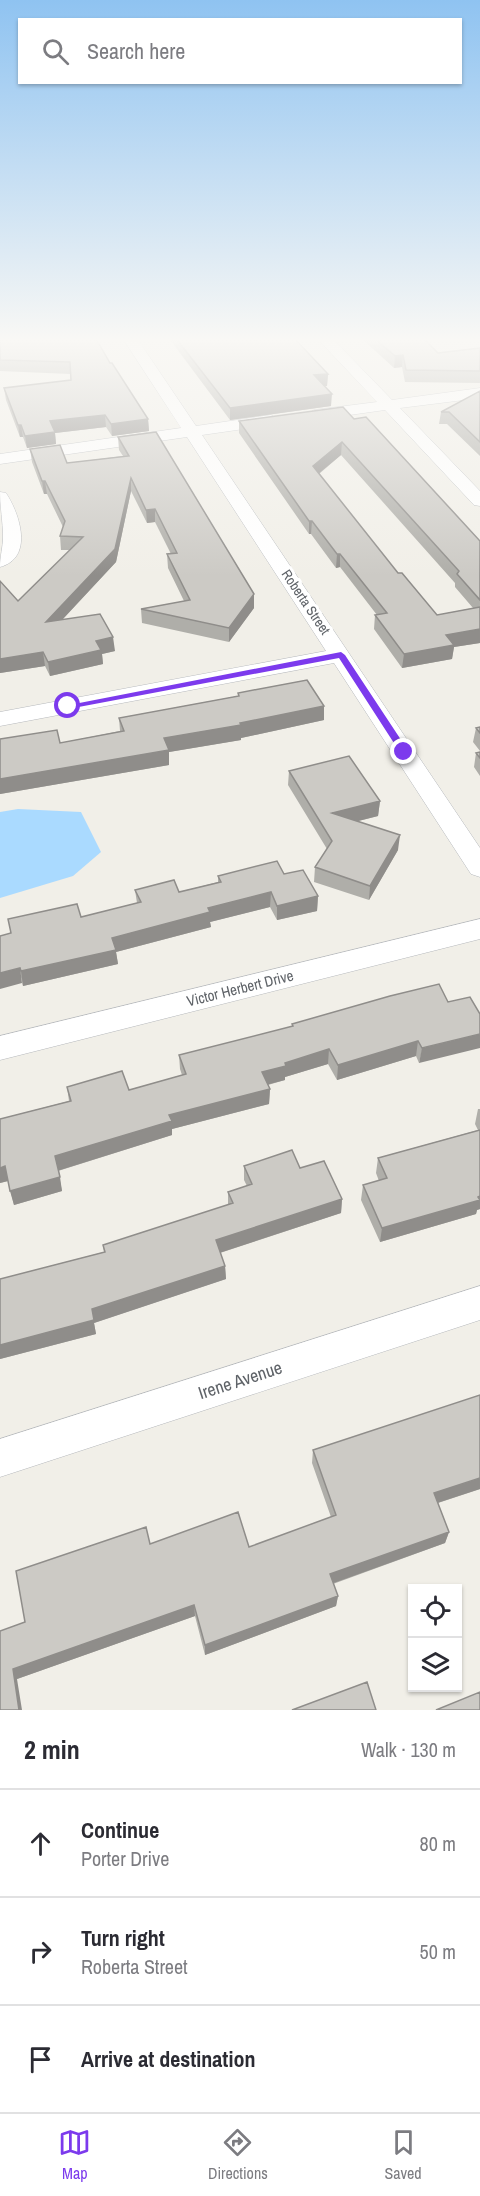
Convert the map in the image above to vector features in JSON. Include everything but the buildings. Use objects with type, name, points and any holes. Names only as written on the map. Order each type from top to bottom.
[{"type":"street","name":"Roberta Street","points":[[182,417],[480,868]]},
{"type":"street","points":[[0,459],[299,417]]},
{"type":"street","points":[[399,417],[480,501]]},
{"type":"street","points":[[0,497],[12,531],[13,544],[6,557],[0,561]]},
{"type":"street","points":[[0,719],[341,655]]},
{"type":"street","name":"Victor Herbert Drive","points":[[0,1048],[480,929]]},
{"type":"street","name":"Irene Avenue","points":[[0,1458],[480,1303]]},
{"type":"water","points":[[18,809],[81,812],[101,852],[73,876],[0,898],[0,812]]},
{"type":"route","points":[[68,706],[341,655],[404,752]]}]
